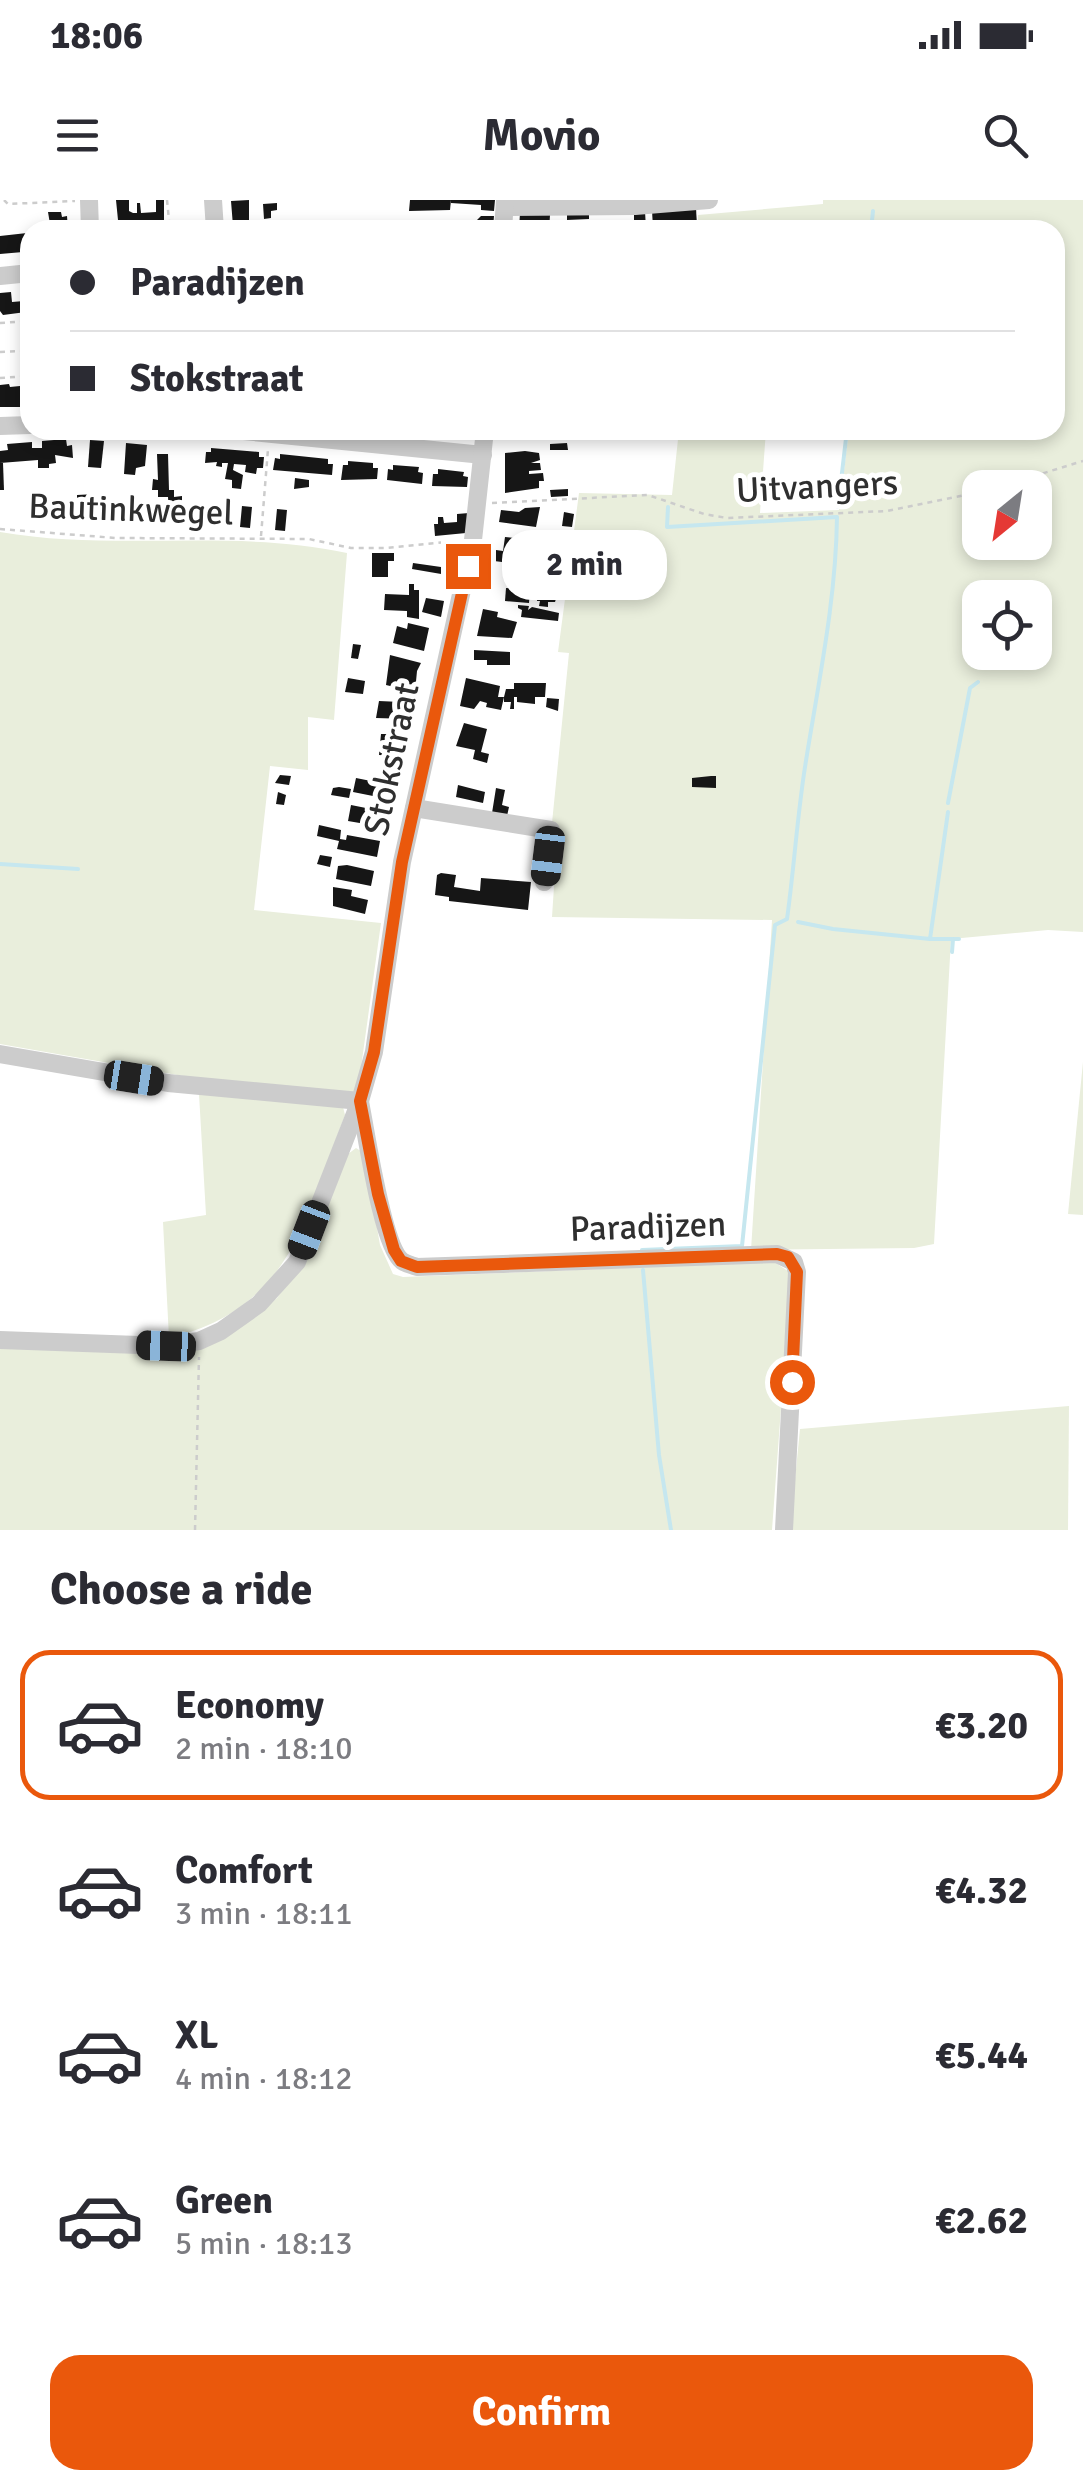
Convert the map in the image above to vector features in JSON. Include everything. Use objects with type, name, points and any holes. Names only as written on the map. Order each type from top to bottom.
[{"type":"street","points":[[505,204],[635,206],[709,200]]},
{"type":"street","points":[[331,440],[483,455]]},
{"type":"street","name":"Stokstraat","points":[[199,1341],[221,1331],[259,1304],[297,1262],[360,1101],[374,1052],[383,978],[414,808],[474,540],[484,440]]},
{"type":"street","points":[[414,808],[551,830],[544,882]]},
{"type":"street","points":[[0,1054],[168,1083],[360,1101]]},
{"type":"street","name":"Paradijzen","points":[[360,1101],[378,1194],[394,1250],[401,1261],[417,1267],[777,1254],[794,1262],[797,1272],[784,1530]]},
{"type":"street","points":[[0,1340],[166,1346],[199,1341]]},
{"type":"path","points":[[4,200],[8,204],[88,200]]},
{"type":"path","name":"Bautinkwegel","points":[[261,537],[269,440]]},
{"type":"path","points":[[1052,471],[1083,461]]},
{"type":"path","name":"Uitvangers","points":[[479,503],[648,496],[728,518],[887,511],[962,496]]},
{"type":"path","name":"Bautinkwegel","points":[[0,529],[116,538],[308,538],[351,548],[474,540]]},
{"type":"path","points":[[195,1530],[199,1341]]},
{"type":"green space","points":[[823,200],[1083,200],[1083,932],[1048,930],[951,939],[934,1244],[914,1248],[751,1250],[772,920],[552,917],[558,825],[552,823],[569,653],[558,652],[579,493],[672,495],[678,440],[765,440],[760,513],[839,510],[848,440],[1065,440],[1065,220],[698,220],[698,215],[823,204]]},
{"type":"green space","points":[[0,532],[87,540],[261,542],[347,553],[334,720],[308,717],[308,770],[270,766],[254,910],[381,923],[359,1082],[348,1095],[206,1080],[0,1044]]},
{"type":"green space","points":[[1083,1062],[1083,1215],[1068,1214]]},
{"type":"green space","points":[[199,1094],[343,1107],[345,1115],[304,1223],[268,1282],[243,1305],[210,1324],[169,1338],[163,1222],[206,1215]]},
{"type":"green space","points":[[356,1148],[364,1153],[380,1245],[393,1274],[403,1277],[774,1262],[791,1273],[772,1530],[0,1530],[0,1347],[168,1353],[251,1319],[277,1298],[309,1255],[348,1154]]},
{"type":"green space","points":[[1069,1406],[1068,1530],[790,1530],[800,1429]]},
{"type":"building","points":[[116,200],[129,200],[129,211],[133,213],[137,213],[140,203],[141,213],[156,212],[156,200],[164,200],[164,220],[118,220]]},
{"type":"building","points":[[249,200],[249,220],[233,220],[231,201]]},
{"type":"building","points":[[410,200],[451,200],[450,210],[409,211]]},
{"type":"building","points":[[495,200],[494,211],[481,210],[481,205],[451,203]]},
{"type":"building","points":[[277,203],[271,218],[264,219],[263,204]]},
{"type":"building","points":[[696,208],[697,220],[653,220],[652,210]]},
{"type":"building","points":[[634,211],[645,211],[646,220],[634,220]]},
{"type":"building","points":[[48,212],[67,216],[67,220],[49,220]]},
{"type":"building","points":[[567,212],[589,212],[589,219],[567,220]]},
{"type":"building","points":[[520,213],[550,215],[550,220],[520,220]]},
{"type":"building","points":[[20,234],[20,252],[0,254],[0,236]]},
{"type":"building","points":[[11,292],[12,302],[20,301],[20,313],[3,315],[0,293]]},
{"type":"building","points":[[0,385],[20,386],[20,407],[0,407]]},
{"type":"building","points":[[66,440],[67,446],[72,445],[73,458],[55,455],[56,463],[49,464],[49,468],[38,468],[38,460],[0,463],[0,451],[8,450],[7,444],[32,442],[32,448],[42,448],[42,441]]},
{"type":"building","points":[[90,440],[104,441],[101,468],[88,467]]},
{"type":"building","points":[[126,443],[147,445],[145,466],[136,468],[135,475],[124,474]]},
{"type":"building","points":[[567,443],[568,450],[550,450],[550,444]]},
{"type":"building","points":[[211,448],[259,452],[259,457],[264,457],[263,468],[257,468],[256,474],[245,472],[246,465],[234,464],[233,470],[243,475],[241,489],[232,488],[232,480],[225,479],[228,463],[222,463],[222,467],[216,466],[217,462],[205,463],[206,452],[211,452]]},
{"type":"building","points":[[505,453],[539,453],[540,460],[531,463],[540,463],[541,470],[529,474],[543,473],[544,481],[539,481],[539,488],[505,493]]},
{"type":"building","points":[[157,454],[168,454],[169,490],[174,490],[174,497],[182,496],[182,513],[169,513],[168,497],[158,497],[158,490],[152,490],[153,479],[158,480]]},
{"type":"building","points":[[280,454],[328,459],[328,464],[333,464],[332,475],[273,470]]},
{"type":"building","points":[[348,461],[373,463],[373,468],[378,468],[377,479],[341,480],[343,465],[348,465]]},
{"type":"building","points":[[3,463],[4,490],[0,490]]},
{"type":"building","points":[[393,465],[419,467],[422,484],[387,480],[388,469],[393,470]]},
{"type":"building","points":[[438,469],[464,472],[467,487],[432,486],[433,474],[438,474]]},
{"type":"building","points":[[295,478],[309,480],[309,487],[294,489]]},
{"type":"building","points":[[568,489],[568,496],[551,497],[550,490]]},
{"type":"building","points":[[96,494],[96,507],[90,507],[91,514],[82,514],[77,495]]},
{"type":"building","points":[[242,506],[252,507],[250,528],[240,527]]},
{"type":"building","points":[[540,507],[536,527],[499,522],[501,510],[519,512]]},
{"type":"building","points":[[277,509],[287,510],[285,531],[275,530]]},
{"type":"building","points":[[564,512],[574,514],[572,527],[562,526]]},
{"type":"building","points":[[469,513],[466,533],[435,536],[438,517],[443,517],[444,523],[457,522],[457,514]]},
{"type":"building","points":[[505,537],[527,543],[525,565],[494,561],[496,550],[503,551]]},
{"type":"building","points":[[449,547],[463,549],[459,568],[445,567]]},
{"type":"building","points":[[372,553],[394,553],[394,561],[388,561],[388,577],[372,577]]},
{"type":"building","points":[[413,563],[448,568],[447,575],[412,569]]},
{"type":"building","points":[[539,570],[548,570],[547,575],[562,579],[555,602],[548,602],[548,607],[539,606],[537,601]]},
{"type":"building","points":[[409,584],[419,590],[419,619],[407,617],[407,611],[384,610],[385,594],[409,595]]},
{"type":"building","points":[[506,588],[530,590],[529,603],[505,601]]},
{"type":"building","points":[[426,598],[444,601],[441,617],[422,612]]},
{"type":"building","points":[[518,605],[559,613],[558,621],[521,617]]},
{"type":"building","points":[[483,609],[517,622],[512,638],[477,636]]},
{"type":"building","points":[[408,623],[429,628],[424,651],[393,643],[397,626],[407,629]]},
{"type":"building","points":[[353,644],[361,645],[358,659],[351,658]]},
{"type":"building","points":[[474,650],[510,652],[510,665],[487,665],[487,660],[474,660]]},
{"type":"building","points":[[390,655],[421,663],[415,692],[386,685]]},
{"type":"building","points":[[348,678],[365,681],[363,694],[345,692]]},
{"type":"building","points":[[466,678],[500,686],[498,697],[504,697],[501,710],[486,707],[487,703],[480,701],[474,709],[460,706]]},
{"type":"building","points":[[514,683],[546,683],[545,697],[535,697],[535,704],[517,702],[514,697],[514,709],[510,709],[511,702],[504,702],[504,697],[506,689],[514,689]]},
{"type":"building","points":[[547,698],[559,699],[558,711],[546,707]]},
{"type":"building","points":[[379,701],[401,702],[401,712],[408,712],[408,719],[376,718]]},
{"type":"building","points":[[464,723],[487,729],[481,752],[489,754],[487,763],[473,759],[475,750],[456,746]]},
{"type":"building","points":[[388,729],[399,730],[397,756],[379,755],[381,734],[388,734]]},
{"type":"building","points":[[280,775],[291,776],[289,785],[275,783]]},
{"type":"building","points":[[716,776],[716,788],[692,787],[692,778]]},
{"type":"building","points":[[356,778],[391,785],[388,799],[353,792]]},
{"type":"building","points":[[458,785],[485,792],[483,803],[456,797]]},
{"type":"building","points":[[333,788],[351,789],[349,798],[331,795]]},
{"type":"building","points":[[496,788],[505,790],[502,805],[509,807],[507,816],[492,813]]},
{"type":"building","points":[[278,792],[286,795],[284,805],[276,804]]},
{"type":"building","points":[[351,805],[386,812],[383,827],[348,821]]},
{"type":"building","points":[[319,825],[341,830],[340,839],[346,840],[347,835],[380,841],[377,857],[337,849],[339,841],[317,836]]},
{"type":"building","points":[[320,855],[332,857],[330,867],[317,864]]},
{"type":"building","points":[[338,866],[374,871],[371,886],[336,879]]},
{"type":"building","points":[[437,875],[456,875],[454,887],[480,891],[481,878],[531,882],[528,910],[449,901],[449,897],[435,895]]},
{"type":"building","points":[[333,887],[352,890],[351,896],[368,900],[365,914],[333,906]]},
{"type":"waterway","points":[[872,220],[873,211]]},
{"type":"waterway","points":[[838,507],[846,440]]},
{"type":"waterway","points":[[642,1250],[742,1246],[775,925],[787,919],[836,549],[837,517],[667,527],[668,507]]},
{"type":"waterway","points":[[948,803],[970,688],[978,682]]},
{"type":"waterway","points":[[798,922],[930,939],[948,812]]},
{"type":"waterway","points":[[0,864],[78,869]]},
{"type":"waterway","points":[[930,939],[959,939]]},
{"type":"waterway","points":[[952,952],[953,939]]},
{"type":"waterway","points":[[643,1270],[659,1455],[671,1530]]},
{"type":"route","points":[[468,566],[402,862],[374,1052],[360,1101],[378,1194],[394,1250],[401,1261],[417,1267],[777,1254],[788,1257],[797,1272],[792,1382]]}]
